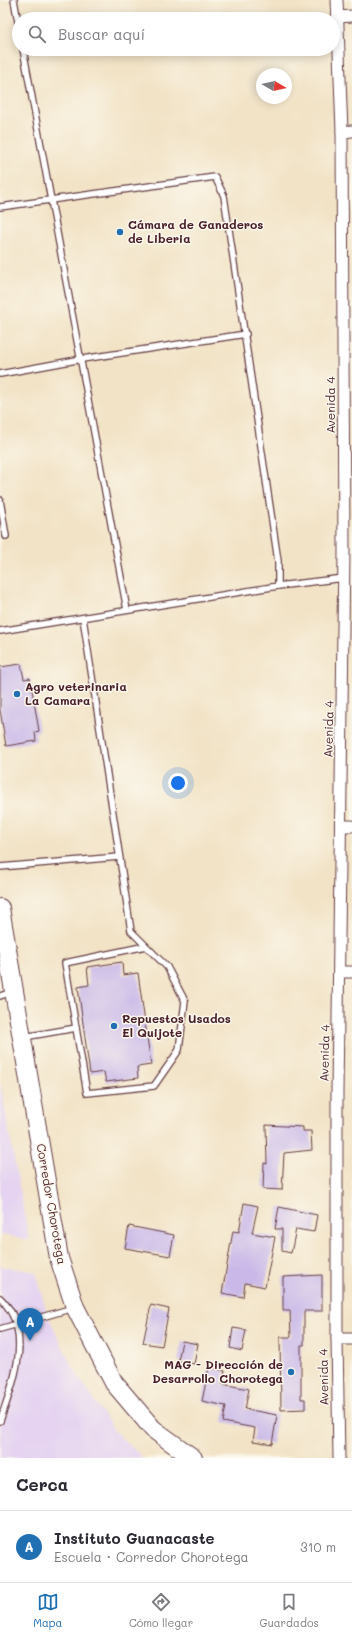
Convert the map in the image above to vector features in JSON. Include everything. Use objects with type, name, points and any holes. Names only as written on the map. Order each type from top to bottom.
[{"type":"main road","name":"Corredor Chorotega","points":[[0,908],[7,994],[22,1038],[59,1258],[75,1307],[114,1383],[153,1429],[193,1458]]},
{"type":"street","name":"Avenida 4","points":[[337,0],[337,12]]},
{"type":"street","points":[[340,17],[352,16]]},
{"type":"street","name":"Avenida 4","points":[[339,1458],[337,1339],[337,1102],[340,972],[347,826],[348,676],[344,578],[348,552],[347,132],[340,52]]},
{"type":"street","points":[[340,972],[352,972]]},
{"type":"street","points":[[337,1339],[352,1339]]},
{"type":"lane","points":[[14,0],[16,12]]},
{"type":"lane","points":[[24,56],[82,359],[127,610]]},
{"type":"lane","points":[[0,207],[215,177],[224,196],[246,334],[278,561],[278,586]]},
{"type":"lane","points":[[0,374],[82,359],[246,334]]},
{"type":"lane","points":[[0,500],[6,536]]},
{"type":"lane","points":[[0,631],[278,586],[344,578]]},
{"type":"lane","points":[[83,618],[131,930],[167,967],[185,1001],[178,1050],[154,1086],[87,1093],[65,964],[146,946]]},
{"type":"lane","points":[[0,867],[119,857]]},
{"type":"lane","points":[[22,1038],[76,1028]]},
{"type":"lane","points":[[0,1298],[17,1324],[19,1355],[13,1385],[0,1421]]},
{"type":"lane","points":[[0,1329],[75,1307]]},
{"type":"shaded area","points":[[0,1083],[29,1240],[0,1234]]},
{"type":"shaded area","points":[[0,1266],[36,1272],[47,1314],[73,1368],[115,1432],[143,1458],[0,1458]]},
{"type":"building","name":"Agro veterinaria La Camara","points":[[21,664],[24,679],[30,678],[39,731],[35,732],[36,741],[6,746],[0,710],[0,667]]},
{"type":"building","name":"Repuestos Usados El Quijote","points":[[122,962],[123,975],[138,973],[151,1065],[137,1067],[138,1078],[106,1082],[104,1072],[90,1074],[78,987],[89,985],[87,967]]},
{"type":"building","points":[[266,1125],[303,1127],[303,1131],[311,1131],[312,1150],[284,1153],[282,1190],[263,1189],[264,1163],[267,1164]]},
{"type":"building","points":[[244,1203],[258,1206],[252,1233],[275,1237],[265,1287],[245,1283],[243,1297],[222,1293],[233,1231],[239,1232]]},
{"type":"building","points":[[279,1207],[317,1215],[314,1232],[296,1229],[291,1253],[282,1251],[282,1229],[275,1229]]},
{"type":"building","points":[[129,1226],[174,1235],[170,1256],[125,1248]]},
{"type":"building","points":[[322,1275],[322,1311],[304,1311],[304,1345],[301,1345],[301,1399],[305,1399],[305,1409],[281,1410],[280,1337],[291,1337],[290,1310],[283,1310],[283,1277]]},
{"type":"building","name":"MAG - Dirección de Desarrollo Chorotega","points":[[151,1305],[169,1309],[162,1346],[143,1343]]},
{"type":"building","name":"MAG - Dirección de Desarrollo Chorotega","points":[[233,1328],[246,1330],[242,1351],[230,1348]]},
{"type":"building","name":"MAG - Dirección de Desarrollo Chorotega","points":[[182,1341],[198,1344],[194,1364],[178,1361]]},
{"type":"building","points":[[209,1367],[225,1371],[222,1384],[249,1389],[245,1409],[277,1415],[272,1444],[253,1441],[255,1428],[223,1422],[226,1406],[202,1401]]},
{"type":"place","name":"Cámara de Ganaderos de Liberia","points":[[120,232]]},
{"type":"place","name":"Agro veterinaria La Camara","points":[[17,694]]},
{"type":"place","name":"Repuestos Usados El Quijote","points":[[114,1026]]},
{"type":"place","name":"Instituto Guanacaste","points":[[30,1341]]},
{"type":"place","name":"MAG - Dirección de Desarrollo Chorotega","points":[[291,1372]]}]
